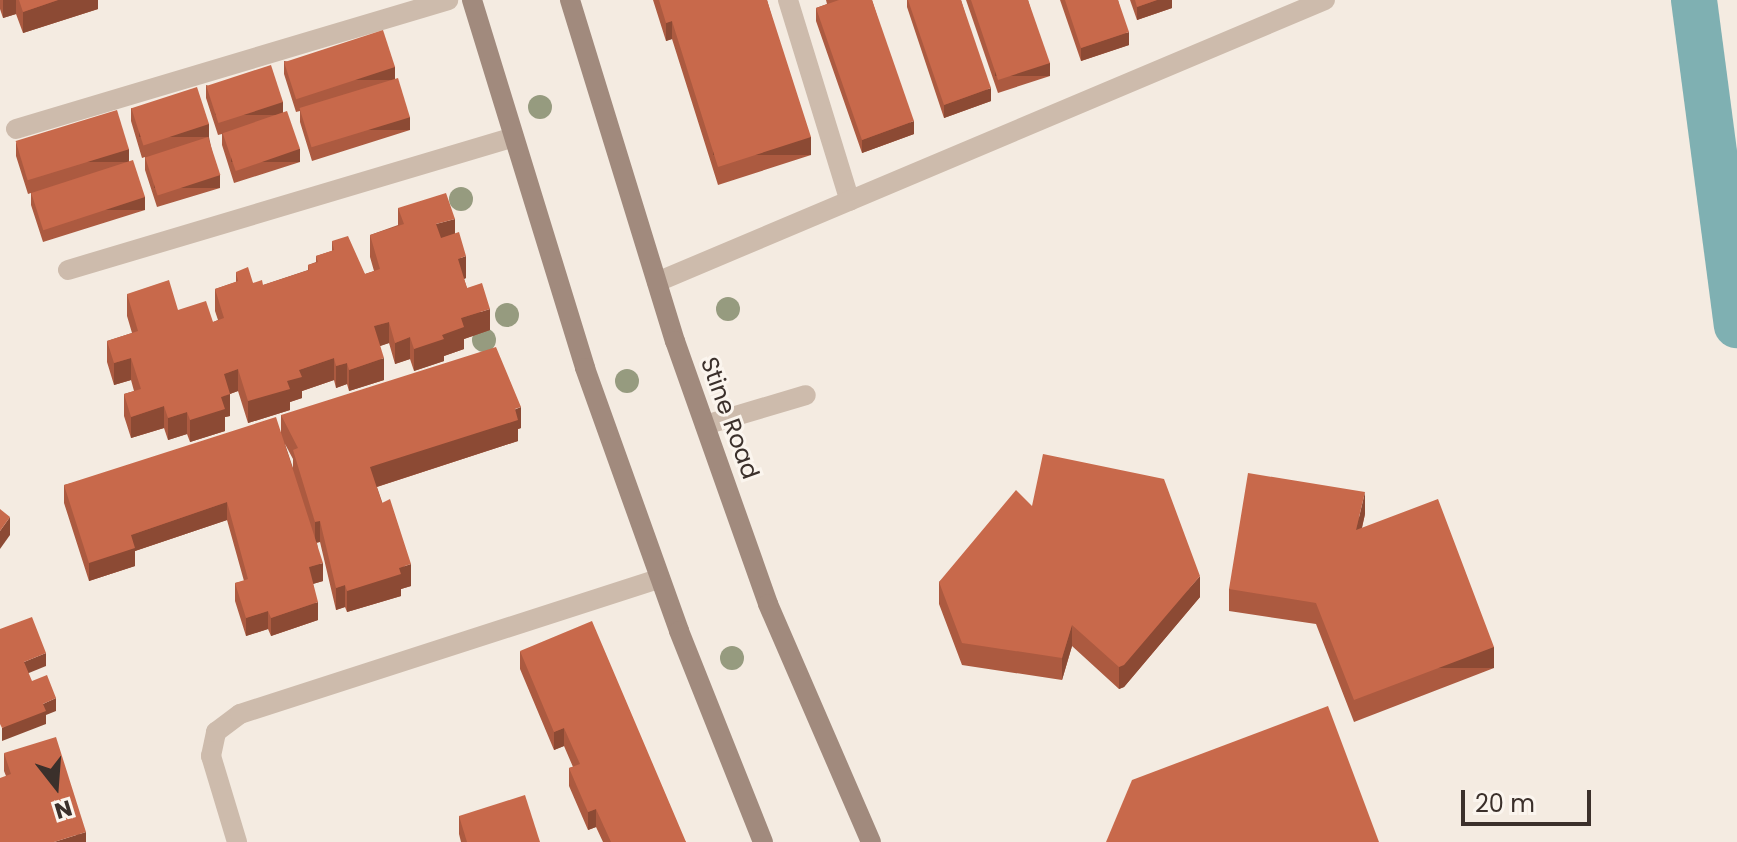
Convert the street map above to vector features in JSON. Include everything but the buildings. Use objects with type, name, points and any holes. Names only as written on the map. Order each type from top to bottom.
[{"type":"main road","points":[[472,0],[585,368],[660,578],[763,842]]},
{"type":"main road","name":"Stine Road","points":[[570,0],[657,282],[768,604],[871,842]]},
{"type":"lane","points":[[16,129],[448,0]]},
{"type":"lane","points":[[788,0],[850,201]]},
{"type":"lane","points":[[657,282],[1325,0]]},
{"type":"lane","points":[[68,270],[514,137]]},
{"type":"lane","points":[[705,425],[806,395]]},
{"type":"lane","points":[[237,842],[211,756],[216,732],[240,714],[660,578]]},
{"type":"waterway","points":[[1694,0],[1737,325]]}]
